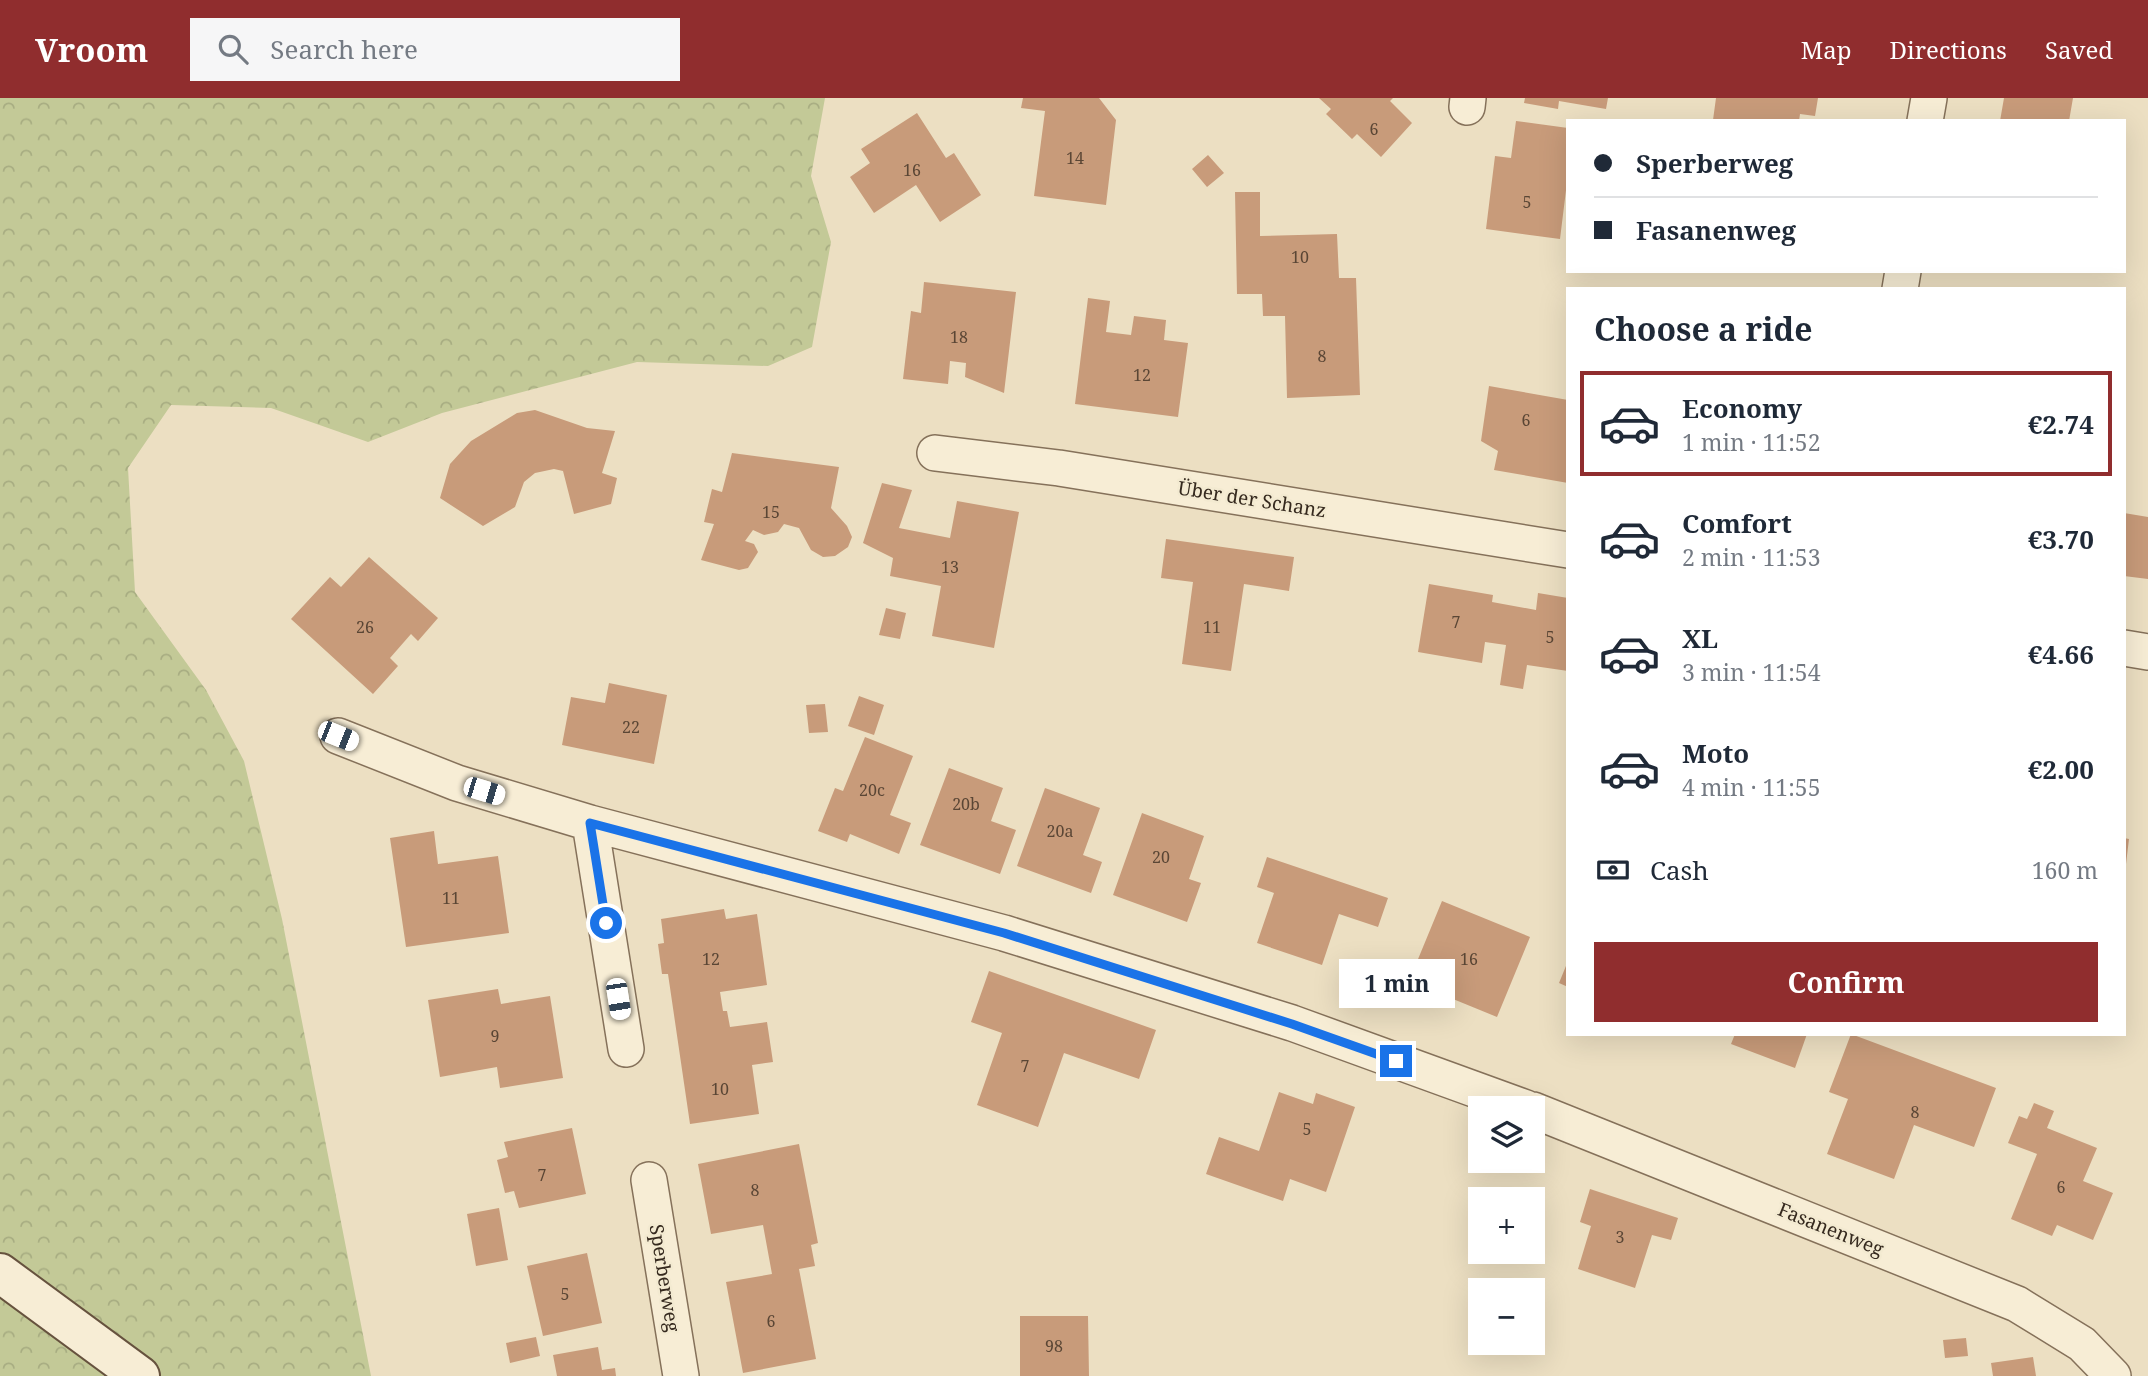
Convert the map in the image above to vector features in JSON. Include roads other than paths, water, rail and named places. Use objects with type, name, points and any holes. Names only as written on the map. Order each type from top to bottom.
[{"type":"street","points":[[1925,119],[1929,98]]},
{"type":"street","name":"Über der Schanz","points":[[935,453],[1059,468],[1566,550]]},
{"type":"street","points":[[2126,648],[2148,652]]},
{"type":"street","points":[[338,736],[457,783],[590,823],[1004,933],[1292,1024],[1493,1096]]},
{"type":"street","points":[[590,823],[626,1049]]},
{"type":"street","name":"Fasanenweg","points":[[1545,1115],[2017,1304],[2082,1344],[2113,1376]]},
{"type":"street","name":"Sperberweg","points":[[649,1180],[681,1376]]},
{"type":"street","points":[[0,1273],[140,1376]]}]
